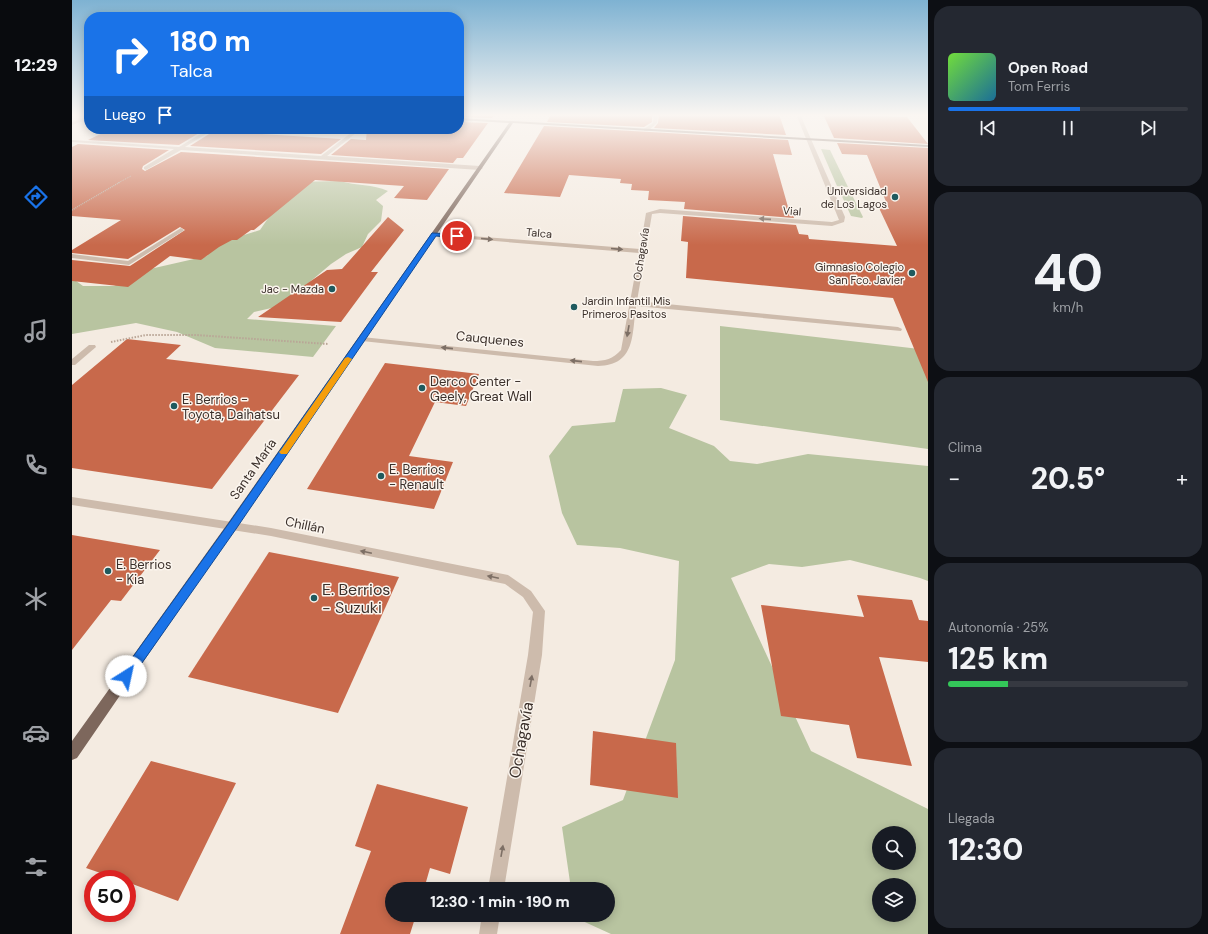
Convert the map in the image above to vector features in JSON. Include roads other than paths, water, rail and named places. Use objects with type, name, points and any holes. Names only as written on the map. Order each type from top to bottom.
[{"type":"main road","name":"Santa María","points":[[72,753],[232,526],[487,158]]},
{"type":"street","points":[[146,168],[163,158]]},
{"type":"street","points":[[331,158],[480,168]]},
{"type":"street","name":"Vial","points":[[648,215],[652,212],[660,211],[832,224],[840,222],[843,219],[816,158]]},
{"type":"street","name":"Ochagavía","points":[[615,361],[625,350],[648,215]]},
{"type":"street","points":[[72,256],[129,263],[181,230]]},
{"type":"street","name":"Talca","points":[[434,234],[642,252]]},
{"type":"street","points":[[633,303],[898,330]]},
{"type":"street","name":"Cauquenes","points":[[362,339],[593,363],[605,364],[615,361]]},
{"type":"street","points":[[72,363],[92,347]]},
{"type":"street","name":"Chillán","points":[[72,501],[271,532],[508,580],[527,594]]},
{"type":"street","name":"Ochagavía","points":[[497,882],[535,655],[539,611],[527,594]]},
{"type":"street","points":[[488,934],[490,922]]},
{"type":"place","name":"Universidad de Los Lagos","points":[[895,197]]},
{"type":"place","name":"Gimnasio Colegio San Fco. Javier","points":[[912,273]]},
{"type":"place","name":"Jac - Mazda","points":[[332,289]]},
{"type":"place","name":"Jardin Infantil Mis Primeros Pasitos","points":[[574,307]]},
{"type":"place","name":"Derco Center - Geely, Great Wall","points":[[422,388]]},
{"type":"place","name":"E. Berrios - Toyota, Daihatsu","points":[[174,406]]},
{"type":"place","name":"E. Berrios - Renault","points":[[381,476]]},
{"type":"place","name":"E. Berrios - Kia","points":[[108,571]]},
{"type":"place","name":"E. Berrios - Suzuki","points":[[314,598]]}]
